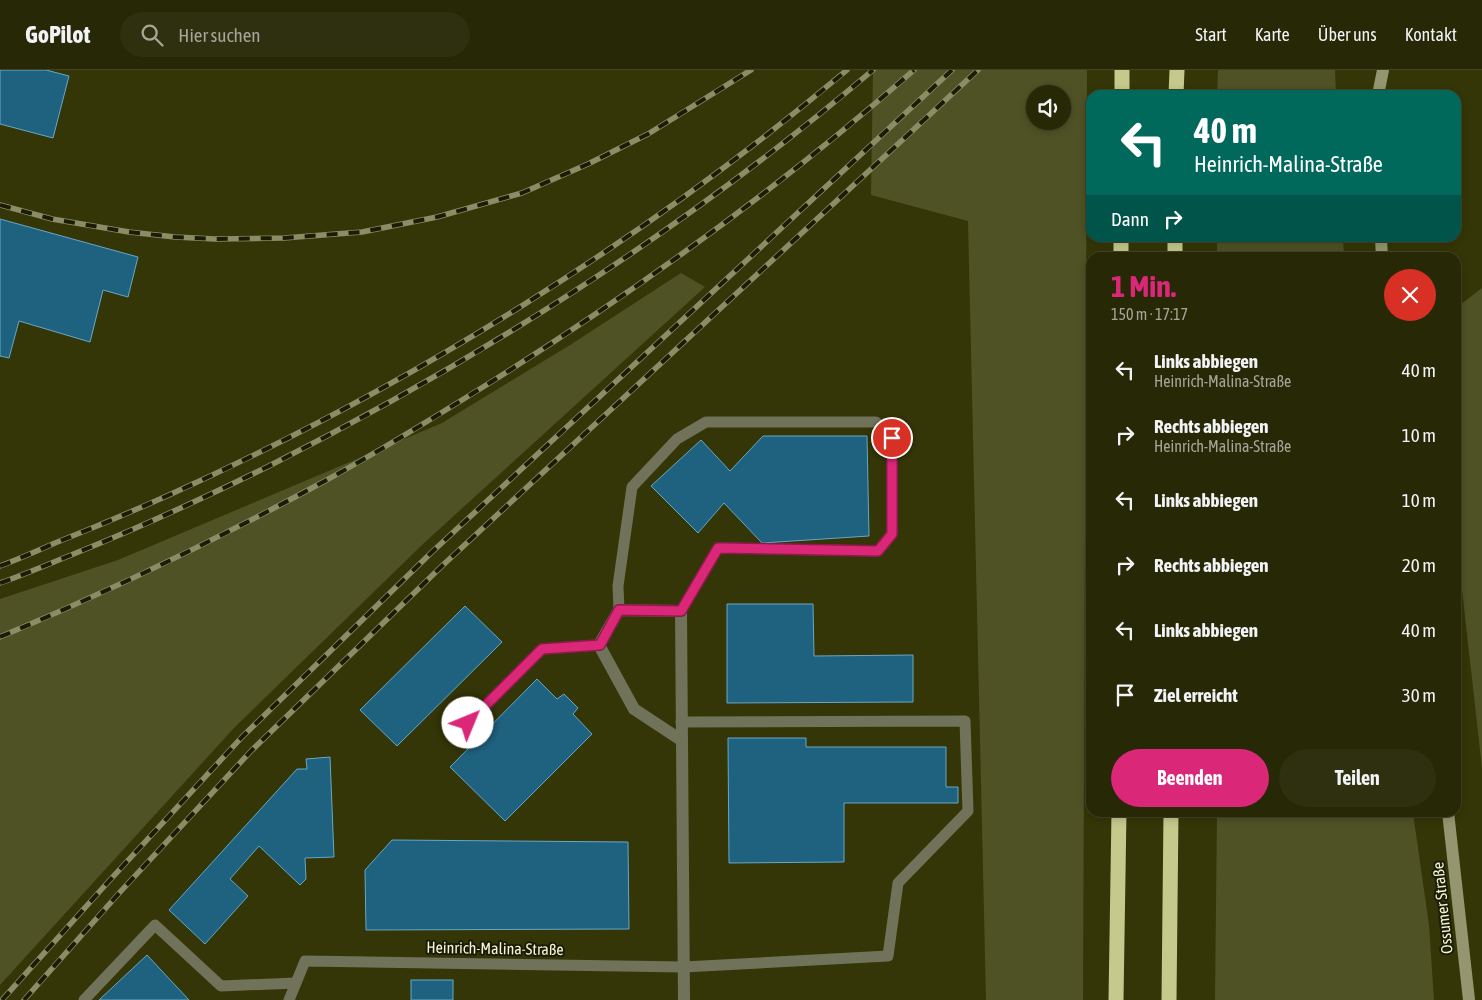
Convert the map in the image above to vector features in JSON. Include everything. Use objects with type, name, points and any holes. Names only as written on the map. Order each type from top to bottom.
[{"type":"highway","points":[[1122,70],[1122,90]]},
{"type":"highway","points":[[1176,90],[1177,70]]},
{"type":"highway","points":[[1116,1000],[1118,817]]},
{"type":"highway","points":[[1169,1000],[1171,817]]},
{"type":"main road","points":[[1379,90],[1382,70]]},
{"type":"main road","name":"Ossumer Straße","points":[[1449,817],[1469,1000]]},
{"type":"street","points":[[681,740],[634,709],[600,645],[619,610],[681,611],[684,1000]]},
{"type":"lane","points":[[619,610],[618,586],[632,487],[677,439],[706,422],[876,422],[892,438],[892,534],[878,551],[718,548],[681,611]]},
{"type":"lane","points":[[468,723],[542,649],[600,645]]},
{"type":"lane","name":"Heinrich-Malina-Straße","points":[[296,984],[305,961],[684,967],[888,956],[898,883],[968,811],[965,722],[681,722]]},
{"type":"lane","points":[[84,1000],[155,925],[221,986],[296,984],[289,1000]]},
{"type":"green space","points":[[873,70],[1087,70],[1083,1000],[986,1000],[968,221],[871,195]]},
{"type":"green space","points":[[1218,70],[1335,70],[1336,90],[1217,90]]},
{"type":"green space","points":[[1217,242],[1343,242],[1344,252],[1217,252]]},
{"type":"green space","points":[[681,273],[705,287],[423,544],[234,728],[0,985],[0,599],[118,560],[442,423],[570,345]]},
{"type":"green space","points":[[1482,288],[1482,768],[1461,581],[1461,304]]},
{"type":"green space","points":[[1217,817],[1414,817],[1429,925],[1434,1000],[1215,1000]]},
{"type":"building","points":[[0,70],[46,70],[69,76],[53,138],[0,124]]},
{"type":"building","points":[[0,219],[138,257],[128,297],[103,290],[90,342],[19,321],[9,358],[0,356]]},
{"type":"building","points":[[763,436],[867,436],[869,536],[762,543],[724,503],[698,533],[651,486],[701,440],[730,471]]},
{"type":"building","points":[[727,604],[813,604],[814,656],[913,655],[913,702],[727,703]]},
{"type":"building","points":[[465,606],[502,642],[397,746],[360,710]]},
{"type":"building","points":[[537,679],[557,699],[564,694],[578,708],[573,714],[592,734],[505,821],[450,767]]},
{"type":"building","points":[[728,738],[806,738],[806,747],[946,747],[946,787],[958,787],[958,803],[844,803],[844,862],[729,863]]},
{"type":"building","points":[[330,757],[334,857],[305,858],[306,879],[300,885],[259,846],[230,879],[248,896],[205,944],[169,910],[297,769],[307,769],[306,759]]},
{"type":"building","points":[[392,840],[628,842],[629,929],[366,930],[365,870]]},
{"type":"building","points":[[147,955],[189,1000],[99,1000]]},
{"type":"building","points":[[411,980],[453,980],[453,1000],[411,1000]]},
{"type":"railway","points":[[0,205],[52,219],[129,232],[175,237],[215,239],[284,238],[362,232],[437,217],[522,193],[588,164],[648,134],[751,70]]},
{"type":"railway","points":[[0,566],[112,520],[259,452],[348,407],[436,357],[523,305],[689,193],[770,133],[847,70]]},
{"type":"railway","points":[[0,583],[124,533],[220,490],[347,425],[427,381],[505,335],[657,236],[803,128],[873,70]]},
{"type":"railway","points":[[0,637],[123,583],[244,524],[323,482],[470,395],[546,347],[708,235],[813,155],[914,70]]},
{"type":"railway","points":[[2,1000],[242,737],[432,552],[952,70]]},
{"type":"railway","points":[[24,1000],[121,891],[252,750],[443,565],[978,70]]},
{"type":"route","points":[[468,723],[542,649],[600,645],[619,610],[681,611],[718,548],[878,551],[892,534],[892,438]]}]
